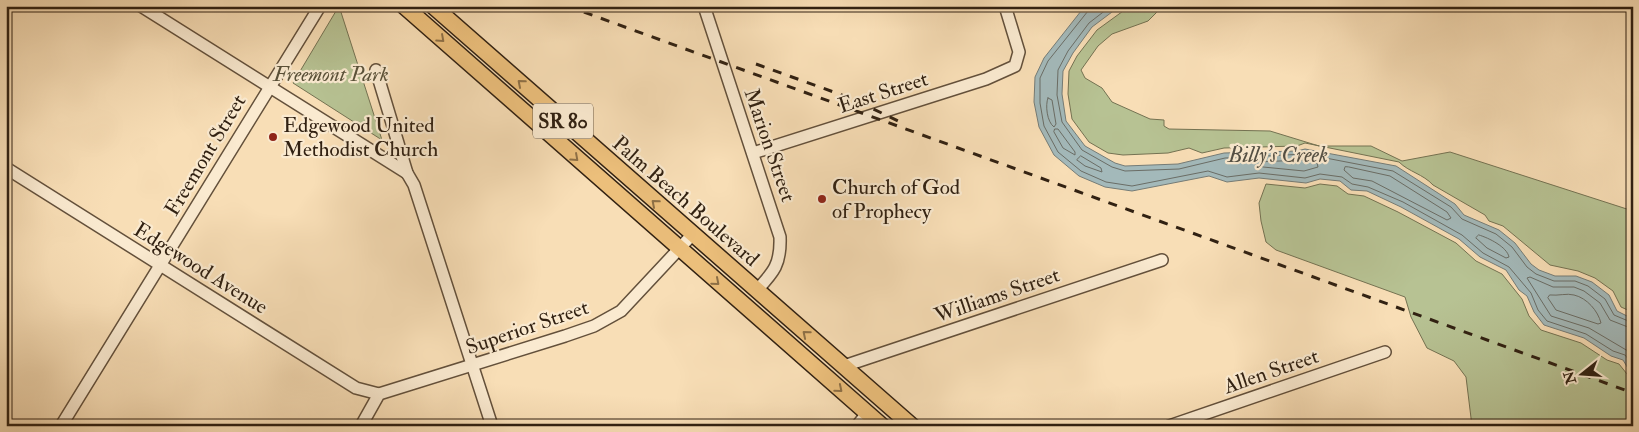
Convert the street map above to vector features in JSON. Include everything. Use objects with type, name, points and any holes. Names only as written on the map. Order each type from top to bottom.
[{"type":"main road","name":"Palm Beach Boulevard","points":[[404,6],[882,426]]},
{"type":"main road","points":[[420,6],[438,22],[468,37]]},
{"type":"main road","name":"Palm Beach Boulevard","points":[[433,6],[912,426]]},
{"type":"street","points":[[141,6],[407,173]]},
{"type":"street","name":"Freemont Street","points":[[61,426],[320,6]]},
{"type":"street","name":"Marion Street","points":[[704,6],[780,238],[781,253],[776,268],[756,291]]},
{"type":"street","name":"East Street","points":[[753,153],[986,79],[1015,66],[1019,52],[1005,6]]},
{"type":"street","points":[[376,70],[407,173],[414,185],[492,426]]},
{"type":"street","name":"Edgewood Avenue","points":[[6,168],[356,388],[379,394]]},
{"type":"street","name":"Superior Street","points":[[379,394],[472,366],[606,320],[621,311],[692,235]]},
{"type":"street","name":"Williams Street","points":[[844,366],[1162,260]]},
{"type":"street","name":"Allen Street","points":[[1169,426],[1385,352]]},
{"type":"street","points":[[361,426],[379,394]]},
{"type":"street","points":[[857,426],[867,413]]},
{"type":"green space","name":"Freemont Park","points":[[339,6],[382,140],[293,83]]},
{"type":"green space","points":[[1130,6],[1163,6],[1148,21],[1112,34],[1098,46],[1081,70],[1085,78],[1102,88],[1112,102],[1150,119],[1164,120],[1164,126],[1169,129],[1270,131],[1317,145],[1305,143],[1297,146],[1224,148],[1202,153],[1189,148],[1168,153],[1123,155],[1108,153],[1089,142],[1072,119],[1068,94],[1069,71],[1077,56],[1097,30]]},
{"type":"green space","points":[[1320,146],[1371,146],[1402,161],[1450,152],[1633,211],[1633,308],[1630,311],[1621,307],[1613,291],[1595,278],[1578,271],[1550,265],[1503,226],[1489,221],[1485,215],[1433,185],[1399,162]]},
{"type":"green space","points":[[1266,184],[1305,188],[1320,184],[1337,186],[1348,194],[1364,196],[1398,212],[1456,243],[1476,261],[1502,274],[1522,299],[1529,316],[1541,330],[1581,343],[1607,360],[1619,364],[1627,374],[1633,375],[1633,426],[1472,426],[1466,377],[1454,361],[1427,348],[1411,317],[1405,297],[1276,250],[1266,242],[1259,203]]},
{"type":"water","name":"Billy's Creek","points":[[1085,6],[1120,6],[1092,27],[1073,53],[1063,71],[1062,94],[1066,121],[1085,146],[1115,163],[1125,166],[1178,164],[1224,153],[1297,151],[1305,149],[1396,166],[1455,204],[1464,215],[1499,230],[1515,243],[1531,264],[1539,270],[1555,276],[1576,276],[1592,282],[1609,295],[1617,311],[1633,319],[1633,370],[1629,370],[1623,360],[1611,356],[1584,338],[1544,325],[1534,312],[1527,296],[1519,290],[1506,270],[1480,257],[1459,239],[1401,207],[1367,191],[1351,190],[1340,181],[1320,179],[1306,183],[1259,178],[1227,182],[1209,176],[1132,191],[1105,187],[1079,176],[1054,155],[1039,127],[1034,102],[1035,77],[1044,58]]},
{"type":"railway","points":[[567,6],[1633,393]]},
{"type":"railway","points":[[756,64],[853,99],[898,121]]},
{"type":"place","name":"Edgewood United Methodist Church","points":[[273,137]]},
{"type":"place","name":"Church of God of Prophecy","points":[[822,199]]}]
